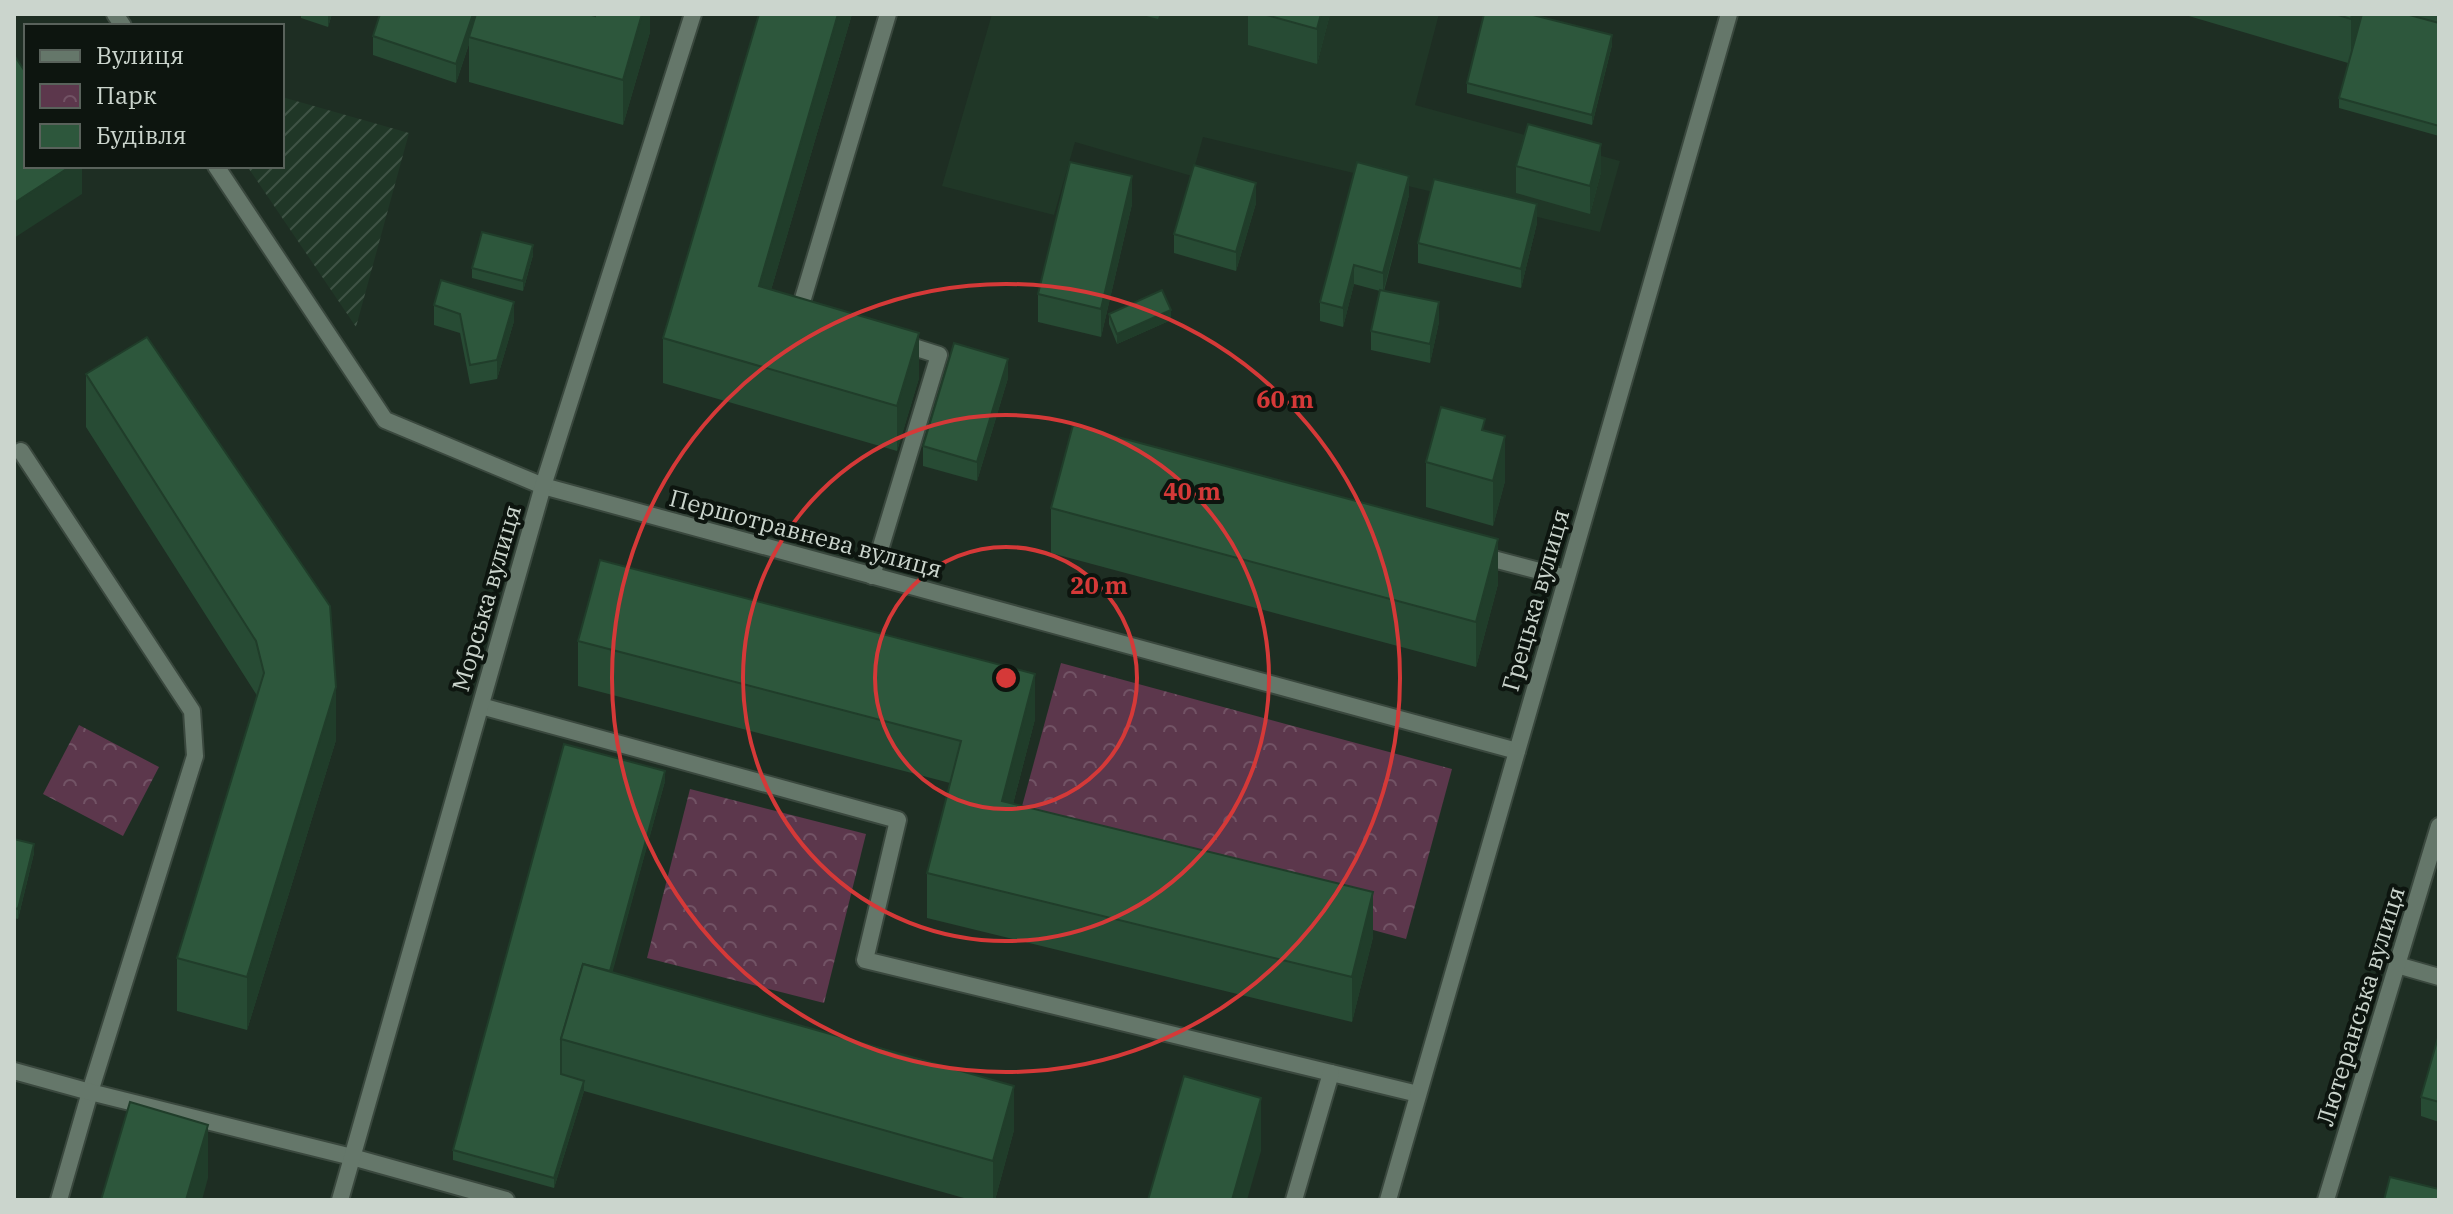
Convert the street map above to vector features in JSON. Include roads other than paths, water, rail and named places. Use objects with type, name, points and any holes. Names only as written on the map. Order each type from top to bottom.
[{"type":"street","name":"Морська вулиця","points":[[340,1200],[543,486],[693,14]]},
{"type":"street","points":[[825,320],[799,312],[888,14]]},
{"type":"street","name":"Грецька вулиця","points":[[1388,1200],[1729,14]]},
{"type":"street","name":"Першотравнева вулиця","points":[[217,168],[385,420],[543,486],[1517,751]]},
{"type":"street","points":[[872,576],[939,355],[879,336]]},
{"type":"street","points":[[21,451],[192,711],[195,756],[59,1200]]},
{"type":"street","points":[[1462,551],[1566,578]]},
{"type":"street","points":[[481,706],[898,820],[865,960],[1418,1094]]},
{"type":"street","name":"Лютеранська вулиця","points":[[2326,1200],[2439,826]]},
{"type":"street","points":[[2397,965],[2439,977]]},
{"type":"street","points":[[14,1071],[352,1157],[506,1200]]},
{"type":"street","points":[[1294,1200],[1331,1073]]}]
